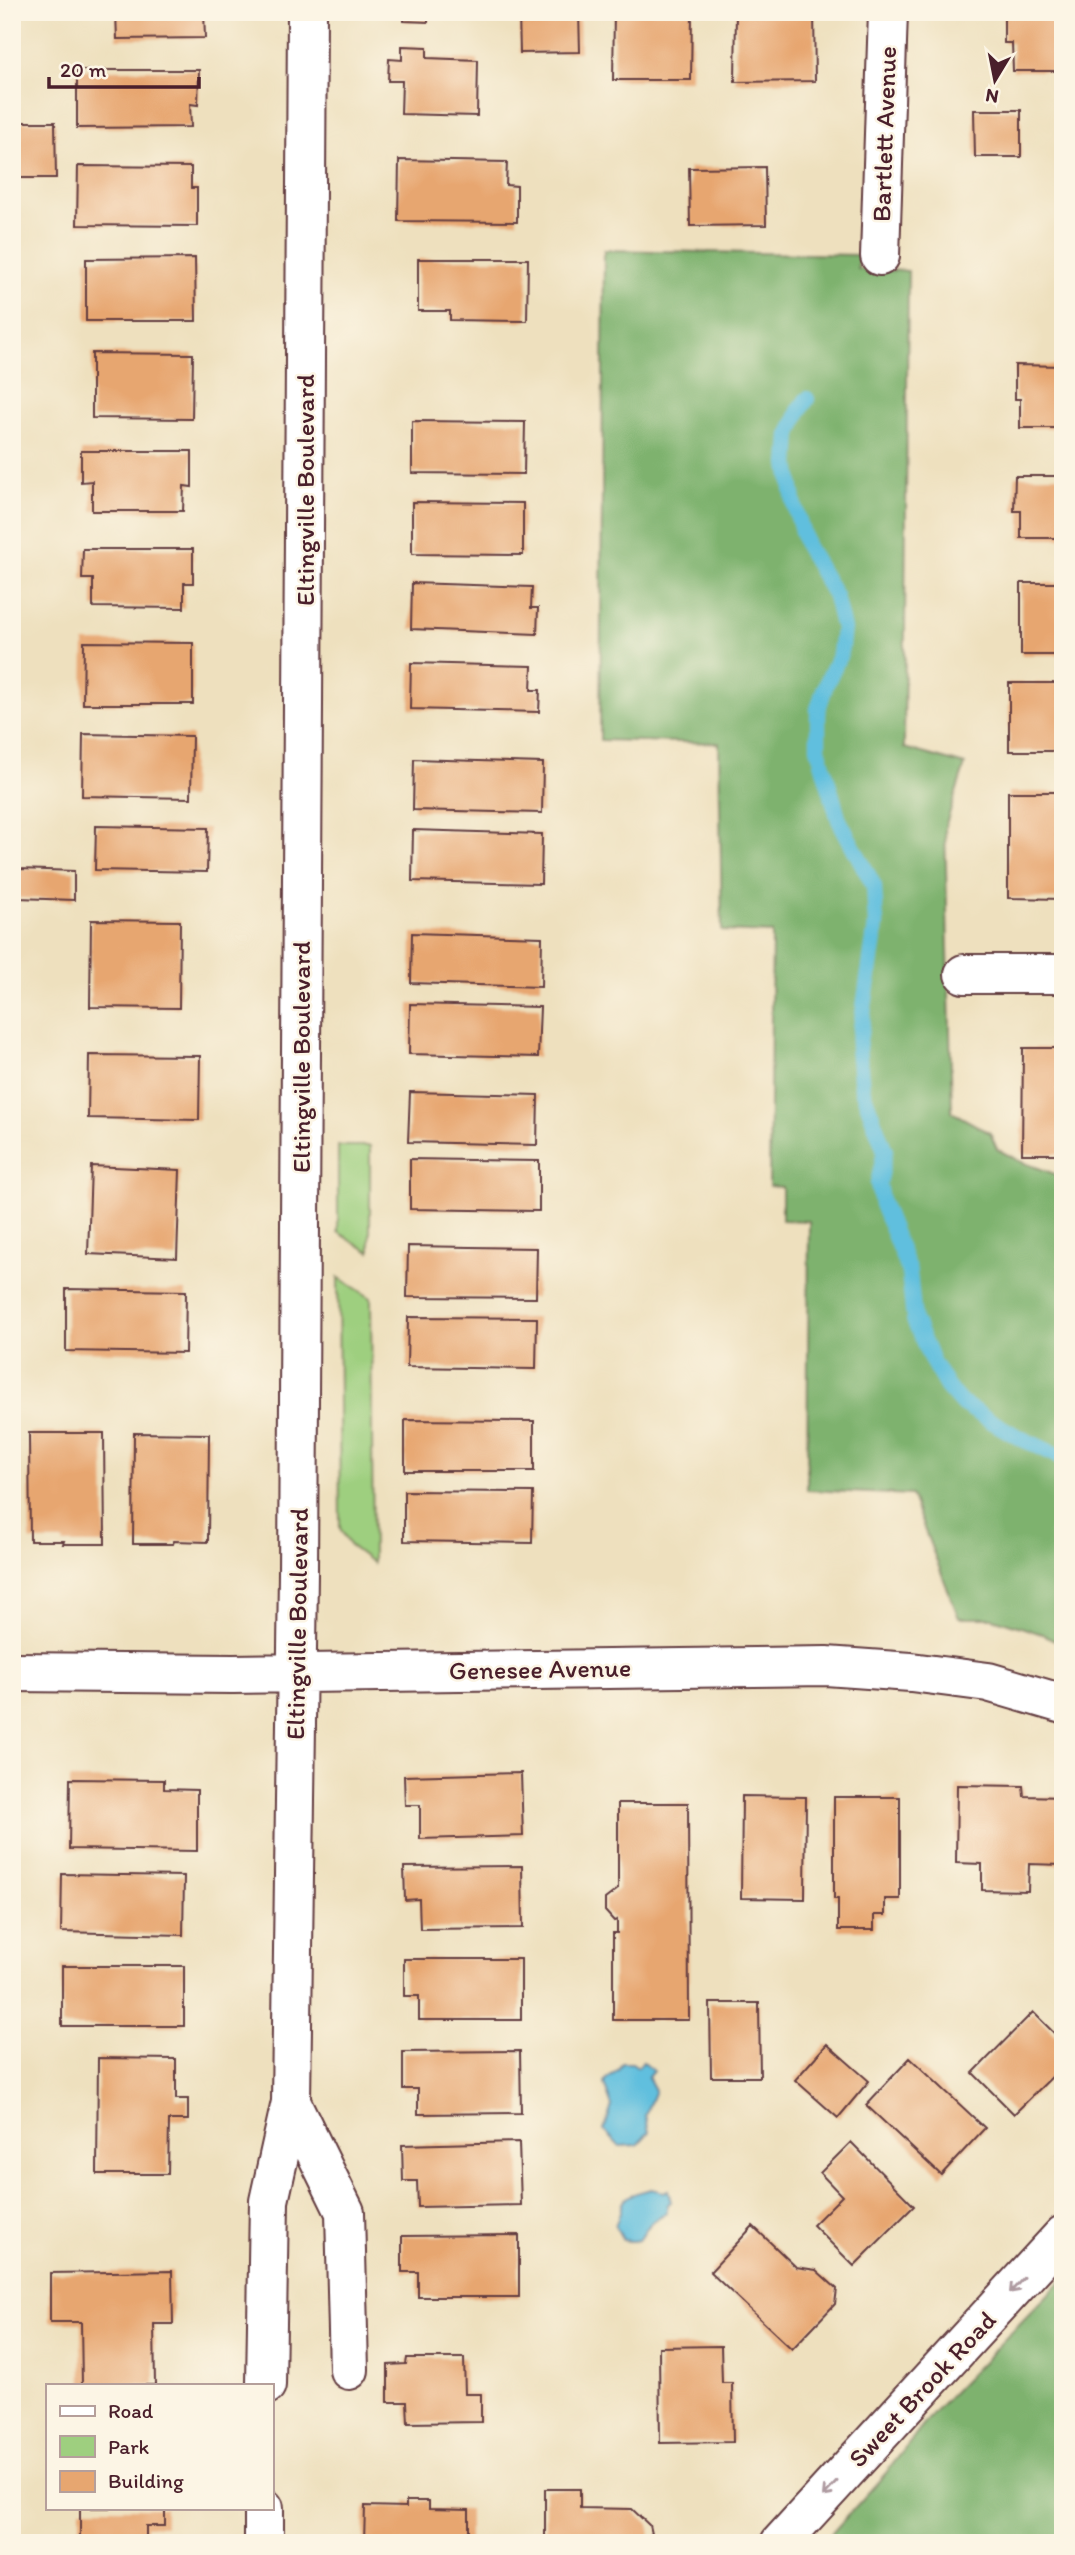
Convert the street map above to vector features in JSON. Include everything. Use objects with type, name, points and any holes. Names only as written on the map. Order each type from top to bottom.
[{"type":"street","name":"Eltingville Boulevard","points":[[266,2384],[269,2201],[291,2102],[297,1673],[307,12]]},
{"type":"street","name":"Bartlett Avenue","points":[[880,256],[888,12]]},
{"type":"street","points":[[964,974],[1063,974]]},
{"type":"street","name":"Genesee Avenue","points":[[12,1672],[297,1673],[826,1666],[911,1672],[988,1682],[1063,1704]]},
{"type":"street","name":"Eltingville Boulevard","points":[[291,2102],[345,2212],[349,2370]]},
{"type":"street","name":"Sweet Brook Road","points":[[780,2543],[1063,2235]]},
{"type":"street","points":[[264,2510],[264,2543]]},
{"type":"green space","points":[[604,250],[858,255],[858,269],[908,271],[904,748],[965,765],[945,827],[952,1112],[990,1133],[997,1149],[1019,1161],[1063,1177],[1063,1644],[993,1618],[959,1618],[911,1495],[807,1490],[809,1221],[782,1220],[782,1187],[769,1186],[772,933],[722,931],[719,743],[600,740]]},
{"type":"green space","points":[[338,1146],[370,1146],[370,1252],[338,1232]]},
{"type":"green space","points":[[338,1277],[371,1298],[373,1563],[349,1545],[340,1528]]},
{"type":"green space","points":[[1063,2279],[1063,2543],[823,2543],[885,2474],[934,2412]]},
{"type":"water","points":[[643,2062],[653,2071],[648,2077],[655,2090],[645,2115],[649,2132],[637,2145],[619,2146],[604,2130],[612,2106],[605,2080],[618,2070],[622,2063],[632,2063],[638,2067]]},
{"type":"water","points":[[651,2189],[664,2192],[668,2190],[671,2202],[666,2213],[652,2222],[639,2240],[623,2240],[615,2225],[622,2202],[633,2194]]},
{"type":"building","points":[[116,12],[204,12],[205,38],[117,39]]},
{"type":"building","points":[[404,12],[428,12],[428,22],[404,21]]},
{"type":"building","points":[[519,12],[579,12],[580,52],[520,53]]},
{"type":"building","points":[[614,12],[692,12],[691,80],[613,80]]},
{"type":"building","points":[[736,12],[814,12],[815,81],[735,82]]},
{"type":"building","points":[[1004,12],[1063,12],[1063,71],[1013,71],[1012,43],[1004,43]]},
{"type":"building","points":[[402,46],[427,47],[427,58],[478,60],[477,116],[401,114],[402,81],[388,81],[389,59],[402,60]]},
{"type":"building","points":[[77,70],[199,70],[198,105],[190,104],[191,127],[77,128]]},
{"type":"building","points":[[974,110],[1021,110],[1021,157],[975,157]]},
{"type":"building","points":[[12,122],[55,122],[56,178],[12,178]]},
{"type":"building","points":[[399,160],[507,162],[506,185],[517,186],[517,222],[398,221]]},
{"type":"building","points":[[78,166],[191,167],[191,188],[197,188],[197,226],[77,225]]},
{"type":"building","points":[[765,167],[766,225],[690,226],[689,168]]},
{"type":"building","points":[[195,258],[196,321],[86,321],[86,259]]},
{"type":"building","points":[[418,259],[528,259],[527,321],[450,320],[450,311],[418,311]]},
{"type":"building","points":[[92,353],[193,354],[192,419],[92,418]]},
{"type":"building","points":[[1015,365],[1063,366],[1063,428],[1020,428],[1020,399],[1015,399]]},
{"type":"building","points":[[412,421],[525,422],[524,474],[412,473]]},
{"type":"building","points":[[81,451],[192,451],[192,487],[184,486],[183,511],[92,511],[92,481],[81,482]]},
{"type":"building","points":[[1015,476],[1063,476],[1063,538],[1021,538],[1021,511],[1014,511]]},
{"type":"building","points":[[412,502],[523,503],[523,555],[412,554]]},
{"type":"building","points":[[83,549],[193,549],[193,583],[184,583],[184,608],[93,607],[93,579],[82,579]]},
{"type":"building","points":[[412,583],[532,587],[531,608],[538,608],[537,634],[411,629]]},
{"type":"building","points":[[1021,583],[1063,583],[1063,655],[1021,655]]},
{"type":"building","points":[[84,642],[193,643],[193,704],[83,704]]},
{"type":"building","points":[[411,663],[532,666],[531,690],[540,690],[539,712],[410,709]]},
{"type":"building","points":[[1009,683],[1063,683],[1063,751],[1009,751]]},
{"type":"building","points":[[83,734],[192,736],[191,798],[82,796]]},
{"type":"building","points":[[414,759],[543,763],[542,813],[413,810]]},
{"type":"building","points":[[1008,792],[1063,792],[1063,899],[1008,898]]},
{"type":"building","points":[[96,826],[208,828],[207,872],[95,870]]},
{"type":"building","points":[[413,830],[542,834],[541,884],[412,881]]},
{"type":"building","points":[[19,869],[74,871],[74,900],[18,898]]},
{"type":"building","points":[[91,920],[180,921],[179,1008],[90,1007]]},
{"type":"building","points":[[412,933],[542,937],[541,987],[411,983]]},
{"type":"building","points":[[410,1004],[540,1007],[538,1057],[409,1054]]},
{"type":"building","points":[[1023,1048],[1063,1048],[1063,1154],[1022,1154]]},
{"type":"building","points":[[89,1055],[200,1056],[199,1120],[88,1118]]},
{"type":"building","points":[[410,1092],[538,1095],[537,1145],[408,1142]]},
{"type":"building","points":[[410,1159],[539,1161],[539,1211],[410,1209]]},
{"type":"building","points":[[91,1166],[180,1170],[177,1258],[88,1254]]},
{"type":"building","points":[[408,1246],[537,1248],[536,1298],[407,1297]]},
{"type":"building","points":[[66,1289],[186,1291],[185,1353],[66,1351]]},
{"type":"building","points":[[408,1317],[537,1318],[536,1369],[407,1367]]},
{"type":"building","points":[[405,1420],[534,1421],[534,1471],[405,1471]]},
{"type":"building","points":[[29,1433],[104,1433],[105,1544],[30,1541]]},
{"type":"building","points":[[134,1433],[209,1434],[208,1542],[133,1544]]},
{"type":"building","points":[[404,1491],[533,1492],[532,1543],[404,1541]]},
{"type":"building","points":[[521,1773],[523,1836],[420,1839],[420,1805],[405,1805],[404,1776]]},
{"type":"building","points":[[70,1779],[164,1780],[164,1789],[197,1790],[197,1851],[69,1849]]},
{"type":"building","points":[[957,1785],[1023,1786],[1024,1796],[1063,1797],[1063,1865],[1029,1864],[1028,1891],[982,1890],[982,1864],[956,1863]]},
{"type":"building","points":[[742,1796],[806,1797],[805,1899],[741,1898]]},
{"type":"building","points":[[834,1797],[900,1797],[900,1899],[885,1899],[885,1915],[874,1915],[874,1930],[838,1930],[838,1899],[834,1899]]},
{"type":"building","points":[[618,1803],[688,1803],[689,2020],[613,2020],[613,1933],[617,1933],[617,1920],[614,1921],[605,1911],[605,1899],[618,1889]]},
{"type":"building","points":[[522,1866],[523,1928],[420,1929],[419,1899],[405,1900],[404,1867]]},
{"type":"building","points":[[62,1874],[184,1876],[183,1935],[61,1932]]},
{"type":"building","points":[[404,1959],[521,1959],[521,2020],[419,2020],[419,1996],[404,1996]]},
{"type":"building","points":[[62,1966],[184,1966],[184,2026],[62,2026]]},
{"type":"building","points":[[710,2003],[759,2003],[760,2077],[711,2077]]},
{"type":"building","points":[[1033,2012],[1063,2042],[1063,2066],[1014,2114],[973,2073]]},
{"type":"building","points":[[827,2044],[869,2081],[838,2118],[795,2080]]},
{"type":"building","points":[[520,2051],[521,2113],[418,2114],[418,2089],[403,2089],[403,2052]]},
{"type":"building","points":[[98,2058],[176,2059],[176,2099],[188,2099],[188,2120],[169,2120],[168,2174],[97,2174]]},
{"type":"building","points":[[910,2058],[985,2128],[941,2175],[866,2105]]},
{"type":"building","points":[[519,2142],[521,2205],[418,2207],[417,2181],[403,2181],[402,2145]]},
{"type":"building","points":[[851,2142],[914,2206],[854,2266],[813,2225],[842,2196],[820,2173]]},
{"type":"building","points":[[753,2226],[796,2267],[816,2270],[837,2289],[835,2304],[792,2349],[710,2272]]},
{"type":"building","points":[[519,2235],[519,2297],[418,2297],[418,2272],[402,2272],[402,2236]]},
{"type":"building","points":[[172,2271],[173,2324],[154,2324],[155,2384],[82,2384],[81,2322],[50,2322],[50,2273]]},
{"type":"building","points":[[721,2346],[722,2383],[732,2383],[733,2442],[660,2443],[659,2347]]},
{"type":"building","points":[[407,2358],[464,2358],[465,2394],[481,2394],[481,2422],[408,2423],[407,2402],[388,2402],[388,2365],[406,2364]]},
{"type":"building","points":[[545,2489],[580,2489],[580,2508],[632,2509],[649,2525],[651,2534],[643,2543],[545,2543]]},
{"type":"building","points":[[406,2501],[429,2501],[429,2509],[469,2510],[469,2543],[364,2543],[365,2506],[406,2507]]},
{"type":"building","points":[[80,2510],[165,2510],[165,2526],[146,2526],[146,2543],[80,2543]]},
{"type":"waterway","points":[[807,399],[790,434],[788,464],[795,507],[806,545],[835,596],[843,629],[840,654],[818,709],[818,748],[839,820],[874,886],[876,925],[858,1048],[862,1089],[885,1151],[878,1184],[882,1204],[909,1272],[914,1320],[947,1387],[961,1403],[1018,1437],[1063,1458]]}]
